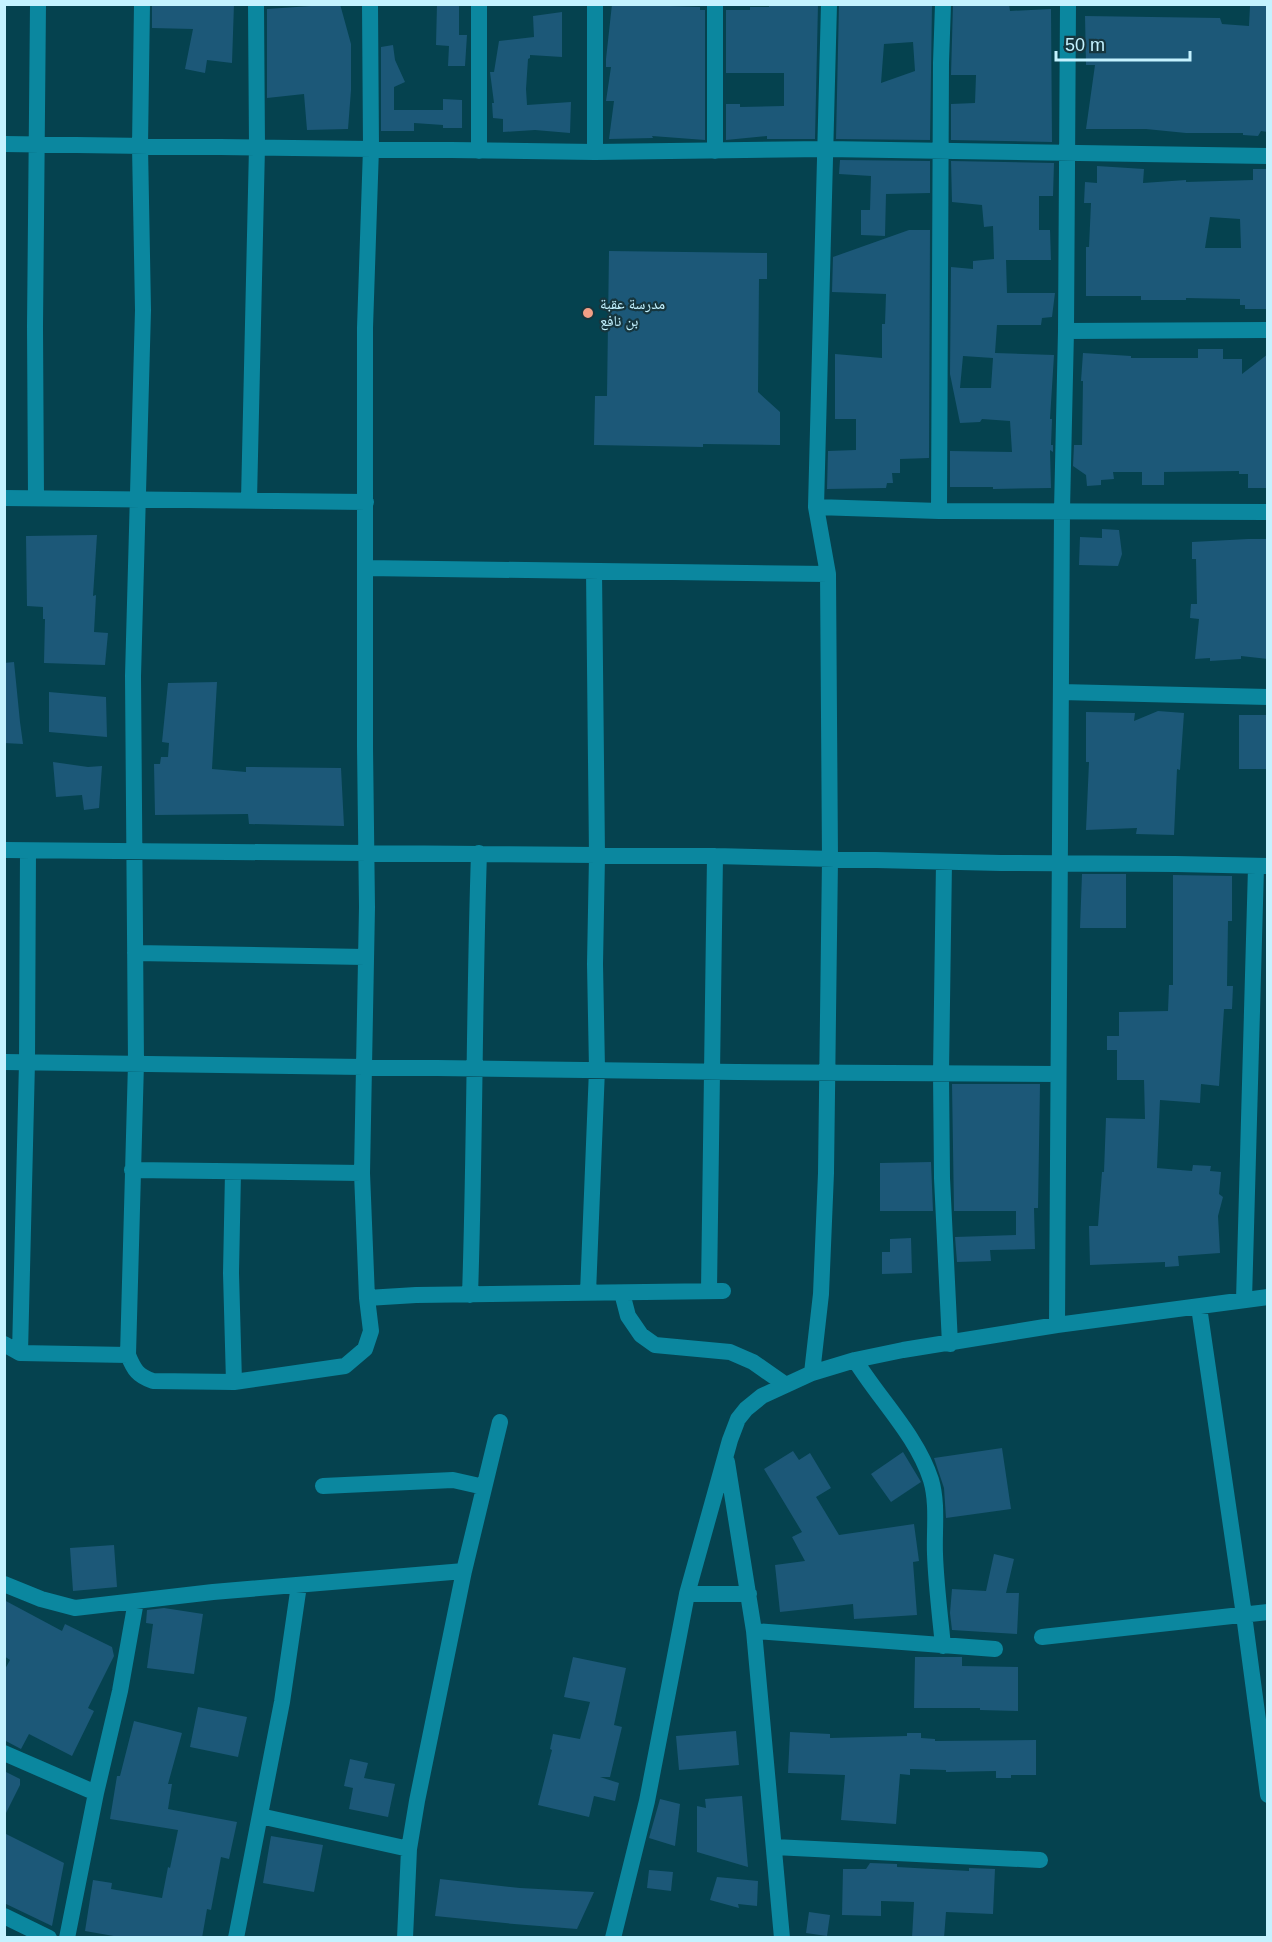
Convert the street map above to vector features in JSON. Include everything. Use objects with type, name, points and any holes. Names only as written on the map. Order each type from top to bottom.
[{"type":"street","points":[[36,498],[38,4]]},
{"type":"street","points":[[142,4],[140,146],[143,310],[136,500],[133,676],[136,1063],[128,1356],[140,1377],[153,1381],[234,1382],[345,1366],[365,1350],[371,1331],[367,1298],[362,1173],[367,853],[365,328],[371,148],[370,4]]},
{"type":"street","points":[[249,500],[257,147],[256,4]]},
{"type":"street","points":[[479,4],[479,151]]},
{"type":"street","points":[[595,4],[595,152]]},
{"type":"street","points":[[715,4],[715,151]]},
{"type":"street","points":[[812,1373],[821,1294],[830,859],[828,574],[816,507],[829,4]]},
{"type":"street","points":[[939,511],[943,4]]},
{"type":"street","points":[[1057,1325],[1068,4]]},
{"type":"street","points":[[4,144],[595,152],[826,149],[1268,156]]},
{"type":"street","points":[[1066,331],[1268,330]]},
{"type":"street","points":[[4,498],[366,502]]},
{"type":"street","points":[[816,507],[939,511],[1268,512]]},
{"type":"street","points":[[365,568],[828,574]]},
{"type":"street","points":[[588,1293],[597,1069],[594,571]]},
{"type":"street","points":[[1061,692],[1268,697]]},
{"type":"street","points":[[4,850],[715,856],[944,862],[1262,866],[1244,1300]]},
{"type":"street","points":[[20,1353],[27,1062],[28,851]]},
{"type":"street","points":[[470,1295],[479,853]]},
{"type":"street","points":[[367,1298],[416,1295],[716,1290],[712,1072],[715,856]]},
{"type":"street","points":[[944,862],[942,1178],[950,1344]]},
{"type":"street","points":[[135,953],[365,957]]},
{"type":"street","points":[[4,1062],[712,1072],[1058,1074]]},
{"type":"street","points":[[132,1170],[362,1173]]},
{"type":"street","points":[[233,1172],[231,1273],[234,1382]]},
{"type":"street","points":[[622,1293],[628,1316],[641,1335],[655,1345],[730,1352],[753,1362],[786,1386]]},
{"type":"street","points":[[613,1938],[647,1801],[687,1594],[730,1440],[738,1419],[746,1409],[762,1396],[812,1373],[855,1360],[1057,1325],[1268,1297]]},
{"type":"street","points":[[1199,1307],[1268,1795]]},
{"type":"street","points":[[4,1344],[20,1353],[128,1356]]},
{"type":"street","points":[[855,1360],[922,1459],[931,1482],[943,1646]]},
{"type":"street","points":[[405,1938],[409,1849],[417,1801],[464,1571],[500,1422]]},
{"type":"street","points":[[726,1458],[754,1631],[782,1938]]},
{"type":"street","points":[[323,1486],[453,1480],[484,1487]]},
{"type":"street","points":[[4,1584],[41,1599],[75,1608],[464,1571]]},
{"type":"street","points":[[236,1938],[282,1702],[299,1585]]},
{"type":"street","points":[[687,1594],[749,1594]]},
{"type":"street","points":[[67,1938],[96,1793],[120,1691],[136,1601]]},
{"type":"street","points":[[1042,1637],[1268,1612]]},
{"type":"street","points":[[754,1631],[995,1648]]},
{"type":"street","points":[[4,1753],[96,1793]]},
{"type":"street","points":[[260,1816],[409,1849]]},
{"type":"street","points":[[774,1848],[1040,1860]]},
{"type":"street","points":[[4,1916],[49,1938]]},
{"type":"building","points":[[152,4],[234,4],[232,63],[207,60],[205,73],[185,69],[193,29],[152,28]]},
{"type":"building","points":[[340,4],[351,44],[348,129],[307,130],[304,94],[267,98],[267,9]]},
{"type":"building","points":[[437,4],[459,4],[459,35],[467,35],[465,66],[448,66],[449,46],[436,45]]},
{"type":"building","points":[[612,4],[700,7],[700,10],[705,10],[705,140],[652,136],[653,138],[609,139],[614,101],[606,101],[611,67],[606,67],[606,59]]},
{"type":"building","points":[[769,4],[818,4],[815,139],[767,139],[767,136],[726,140],[726,104],[740,104],[740,107],[784,106],[784,73],[726,73],[726,10],[750,10],[750,7],[769,7]]},
{"type":"building","points":[[839,4],[932,4],[930,140],[836,139]],"holes":[[[913,42],[915,71],[881,83],[884,44]]]},
{"type":"building","points":[[953,4],[1009,4],[1010,11],[1051,9],[1052,142],[951,140],[951,104],[975,103],[976,75],[951,75]]},
{"type":"building","points":[[1250,6],[1268,6],[1268,132],[1261,131],[1258,136],[1243,135],[1243,133],[1186,133],[1146,129],[1086,129],[1095,65],[1086,65],[1085,16],[1220,18],[1222,24],[1249,26]]},
{"type":"building","points":[[562,12],[562,57],[530,55],[526,89],[527,105],[571,102],[570,133],[535,130],[503,132],[503,119],[493,118],[492,103],[494,103],[490,72],[494,72],[499,41],[534,37],[533,16]]},
{"type":"building","points":[[393,45],[395,60],[405,82],[394,87],[394,110],[443,110],[443,99],[462,100],[462,128],[443,128],[443,125],[414,123],[414,131],[381,131],[381,47]]},
{"type":"building","points":[[840,160],[930,161],[930,193],[886,194],[885,236],[861,235],[861,210],[870,210],[871,176],[839,174]]},
{"type":"building","points":[[951,161],[1054,163],[1053,196],[1039,196],[1039,230],[1050,230],[1051,260],[1006,260],[1007,293],[1055,293],[1052,317],[1042,318],[1041,325],[997,325],[995,353],[1054,355],[1050,419],[1052,419],[1051,445],[1053,445],[1053,452],[1050,450],[1051,488],[950,487],[950,451],[1012,452],[1010,421],[982,419],[980,422],[960,423],[950,374],[951,267],[973,269],[973,261],[994,259],[993,226],[984,227],[982,205],[952,202]],"holes":[[[963,356],[993,358],[991,388],[960,388]]]},
{"type":"building","points":[[1097,166],[1144,169],[1143,183],[1186,180],[1186,182],[1253,180],[1253,169],[1268,169],[1268,309],[1245,309],[1245,305],[1240,305],[1240,299],[1141,300],[1141,296],[1086,296],[1086,247],[1089,247],[1091,203],[1084,203],[1085,182],[1097,183]],"holes":[[[1210,217],[1240,219],[1241,248],[1205,248]]]},
{"type":"building","points":[[909,230],[930,230],[929,458],[900,459],[900,473],[892,473],[893,483],[887,483],[886,488],[827,489],[828,451],[856,450],[856,419],[835,419],[835,354],[882,358],[882,324],[885,324],[886,294],[832,292],[833,257]]},
{"type":"building","points":[[609,251],[767,253],[767,279],[759,279],[758,392],[780,412],[780,445],[703,444],[703,447],[594,445],[595,396],[607,396]]},
{"type":"building","points":[[1198,349],[1223,349],[1223,359],[1242,359],[1242,374],[1268,354],[1268,488],[1248,488],[1248,474],[1239,474],[1239,471],[1164,472],[1164,485],[1142,485],[1142,472],[1113,472],[1114,479],[1101,480],[1101,485],[1087,486],[1086,475],[1073,466],[1074,445],[1082,445],[1083,353],[1131,356],[1131,358],[1198,358]]},
{"type":"building","points":[[1102,529],[1119,530],[1122,554],[1118,566],[1079,565],[1080,537],[1102,538]]},
{"type":"building","points":[[97,535],[93,596],[96,595],[94,632],[108,633],[105,665],[44,663],[43,607],[27,606],[26,536]]},
{"type":"building","points":[[1268,539],[1268,659],[1241,656],[1241,659],[1210,661],[1210,658],[1195,659],[1199,619],[1190,618],[1191,604],[1197,604],[1196,559],[1192,559],[1192,542]]},
{"type":"building","points":[[14,662],[23,744],[4,743],[4,663]]},
{"type":"building","points":[[217,682],[212,769],[246,772],[246,767],[341,768],[344,826],[249,824],[248,814],[155,815],[154,764],[160,764],[161,757],[168,757],[169,743],[162,742],[168,683]]},
{"type":"building","points":[[49,692],[106,697],[107,737],[49,732]]},
{"type":"building","points":[[1158,711],[1184,713],[1180,770],[1177,769],[1174,835],[1136,834],[1137,828],[1086,830],[1089,762],[1086,762],[1086,712],[1135,713],[1134,721]]},
{"type":"building","points":[[1239,715],[1268,715],[1268,769],[1239,769]]},
{"type":"building","points":[[53,762],[88,767],[102,766],[99,808],[84,810],[82,795],[56,797]]},
{"type":"building","points":[[1082,874],[1126,874],[1126,928],[1080,928]]},
{"type":"building","points":[[1173,875],[1232,876],[1232,921],[1228,921],[1227,986],[1233,986],[1232,1009],[1224,1009],[1219,1086],[1201,1084],[1200,1103],[1160,1100],[1157,1168],[1192,1171],[1193,1165],[1211,1166],[1210,1171],[1221,1172],[1219,1194],[1223,1197],[1218,1216],[1220,1253],[1178,1256],[1179,1266],[1165,1267],[1165,1262],[1090,1265],[1089,1226],[1098,1226],[1102,1172],[1104,1172],[1106,1118],[1145,1119],[1144,1080],[1117,1080],[1117,1050],[1107,1050],[1107,1036],[1119,1036],[1119,1012],[1168,1011],[1169,985],[1173,985]]},
{"type":"building","points":[[952,1084],[1040,1084],[1038,1208],[1034,1208],[1035,1249],[990,1250],[991,1261],[957,1262],[955,1237],[1016,1235],[1016,1211],[954,1211]]},
{"type":"building","points":[[931,1162],[933,1211],[880,1211],[880,1163]]},
{"type":"building","points":[[911,1238],[912,1273],[882,1274],[882,1252],[890,1252],[890,1239]]},
{"type":"building","points":[[1002,1448],[1011,1509],[946,1518],[944,1488],[934,1458]]},
{"type":"building","points":[[793,1451],[799,1460],[810,1453],[831,1488],[816,1497],[839,1535],[914,1524],[919,1561],[913,1562],[917,1615],[854,1619],[853,1604],[780,1612],[775,1565],[805,1561],[792,1537],[802,1532],[764,1469]]},
{"type":"building","points":[[903,1452],[921,1482],[891,1502],[871,1474]]},
{"type":"building","points":[[114,1545],[117,1587],[73,1591],[70,1548]]},
{"type":"building","points":[[994,1554],[1014,1559],[1006,1593],[1019,1593],[1017,1634],[952,1630],[950,1613],[952,1589],[986,1591]]},
{"type":"building","points":[[4,1600],[62,1631],[65,1624],[112,1647],[114,1656],[88,1708],[94,1711],[72,1756],[29,1734],[21,1749],[4,1740],[4,1671],[10,1660],[4,1656]]},
{"type":"building","points":[[164,1608],[203,1614],[194,1674],[147,1668],[153,1624],[146,1623],[147,1610]]},
{"type":"building","points":[[573,1657],[626,1668],[614,1725],[622,1727],[610,1777],[600,1777],[619,1783],[615,1801],[594,1796],[589,1817],[538,1805],[552,1750],[550,1749],[553,1734],[580,1739],[590,1702],[564,1697]]},
{"type":"building","points":[[915,1657],[962,1657],[962,1666],[1018,1667],[1018,1711],[980,1710],[980,1708],[914,1708]]},
{"type":"building","points":[[198,1707],[247,1717],[238,1757],[190,1747]]},
{"type":"building","points":[[134,1721],[182,1733],[168,1784],[172,1784],[168,1809],[237,1822],[229,1859],[221,1857],[211,1910],[207,1909],[202,1938],[125,1938],[85,1931],[93,1880],[112,1883],[111,1889],[162,1898],[168,1867],[170,1868],[178,1830],[110,1819],[117,1776],[120,1776]]},
{"type":"building","points":[[736,1731],[739,1765],[679,1770],[676,1736]]},
{"type":"building","points":[[790,1732],[830,1734],[830,1738],[907,1736],[907,1733],[921,1733],[921,1738],[935,1739],[935,1741],[1036,1740],[1036,1775],[1011,1775],[1011,1778],[996,1778],[996,1771],[946,1772],[946,1770],[910,1769],[910,1775],[900,1774],[896,1824],[841,1820],[845,1775],[788,1773]]},
{"type":"building","points":[[350,1759],[368,1763],[364,1778],[395,1784],[388,1817],[349,1809],[353,1788],[344,1786]]},
{"type":"building","points":[[4,1771],[20,1779],[20,1785],[4,1817]]},
{"type":"building","points":[[742,1796],[748,1867],[697,1852],[697,1806],[706,1808],[705,1799]]},
{"type":"building","points":[[660,1799],[680,1804],[675,1846],[649,1838]]},
{"type":"building","points":[[4,1833],[64,1863],[52,1926],[4,1903]]},
{"type":"building","points":[[271,1836],[323,1845],[314,1892],[263,1883]]},
{"type":"building","points":[[870,1863],[897,1864],[897,1867],[969,1871],[969,1868],[995,1869],[993,1914],[946,1912],[944,1938],[912,1938],[914,1902],[881,1901],[881,1916],[842,1915],[843,1869],[866,1869]]},
{"type":"building","points":[[649,1870],[673,1872],[671,1891],[647,1888]]},
{"type":"building","points":[[717,1877],[758,1881],[757,1906],[738,1904],[739,1908],[710,1900]]},
{"type":"building","points":[[440,1879],[520,1888],[594,1892],[577,1929],[514,1924],[435,1916]]},
{"type":"building","points":[[809,1912],[830,1915],[827,1936],[806,1933]]},
{"type":"place","name":"مدرسة عقبة بن نافع","points":[[588,313]]}]
